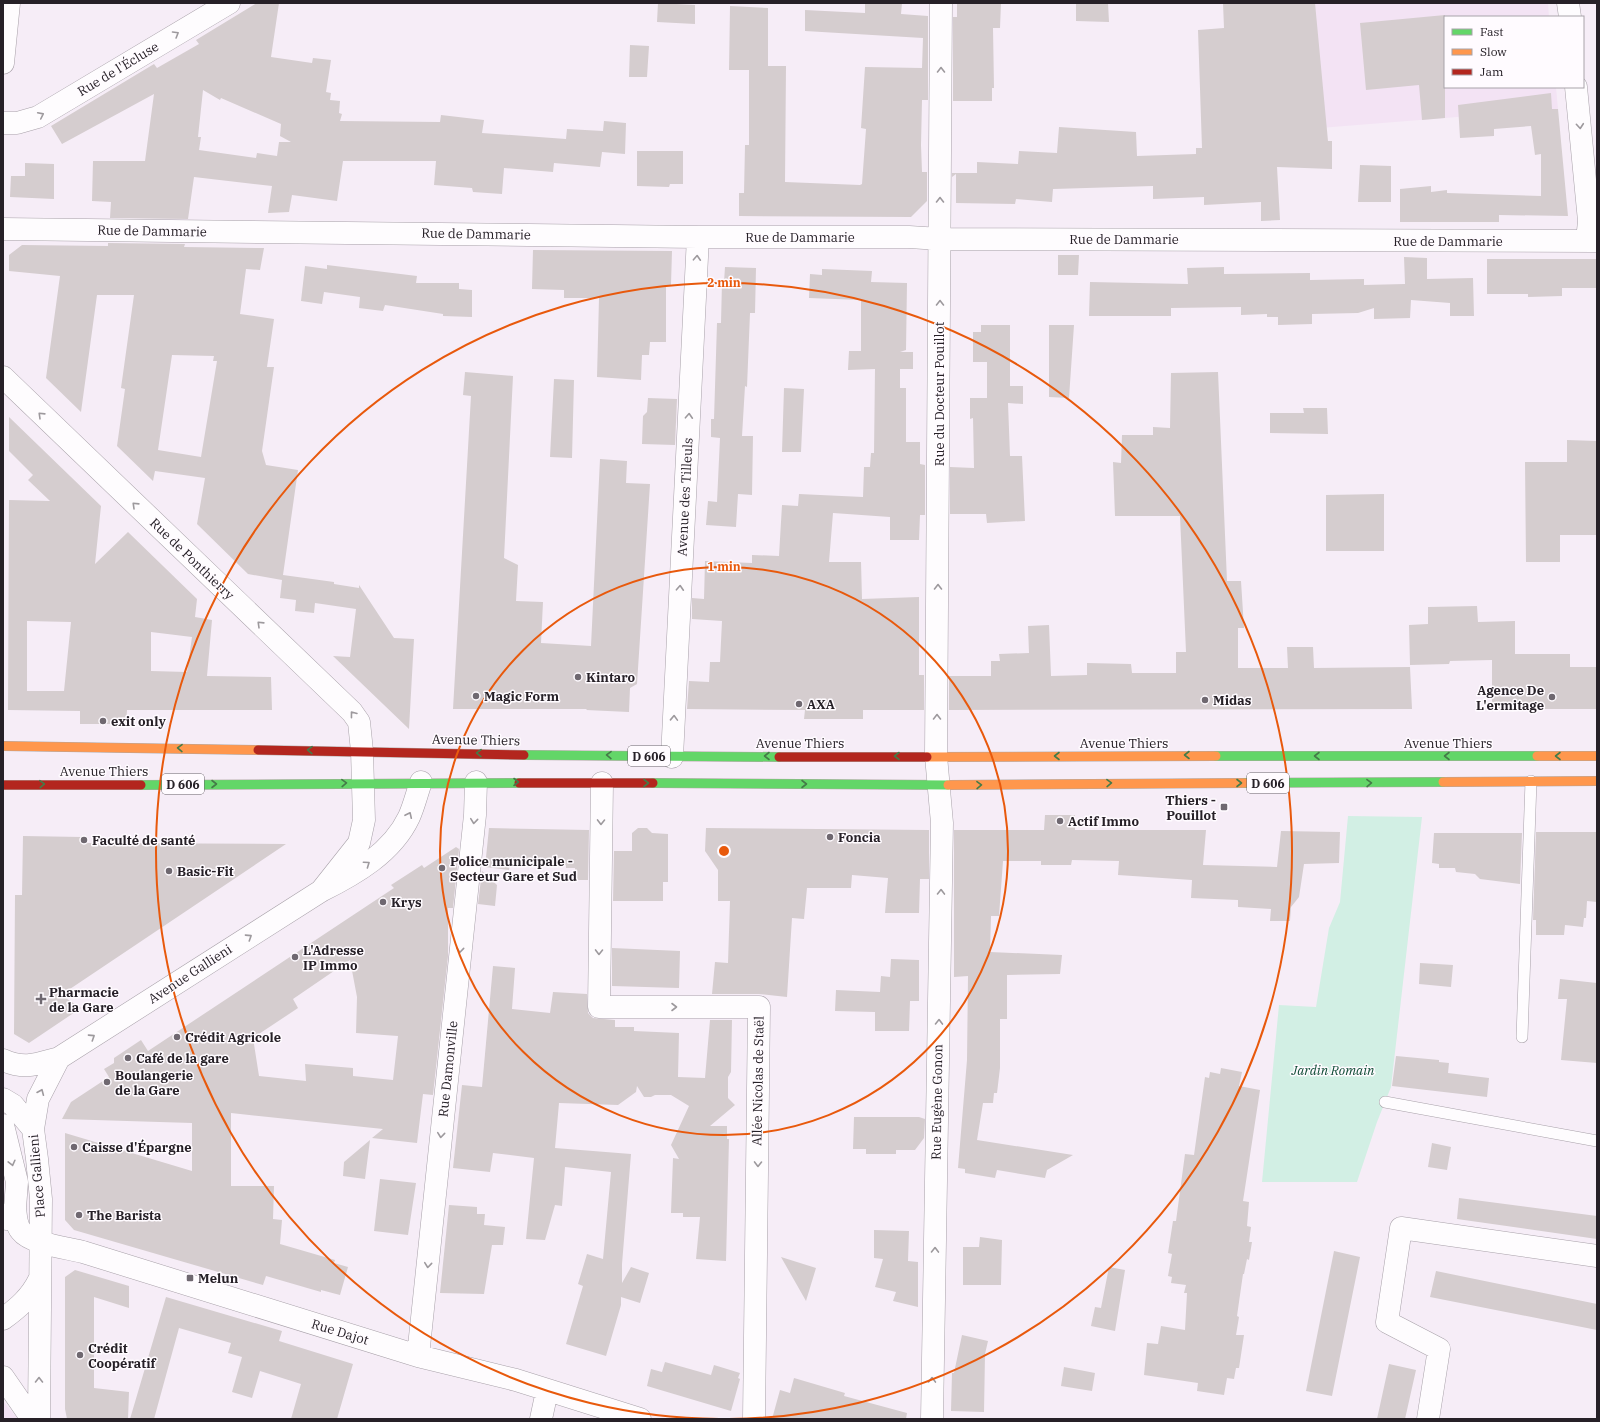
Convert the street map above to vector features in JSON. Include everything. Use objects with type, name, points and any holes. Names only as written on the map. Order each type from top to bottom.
[{"type":"main road","name":"Avenue Thiers","points":[[3,746],[672,757],[1597,756]]},
{"type":"main road","name":"Avenue Thiers","points":[[3,785],[421,782],[940,785],[1597,781]]},
{"type":"street","points":[[3,63],[9,3]]},
{"type":"street","name":"Rue de l'Écluse","points":[[3,122],[17,123],[38,117],[229,3]]},
{"type":"street","name":"Rue du Docteur Pouillot","points":[[940,785],[936,756],[941,3]]},
{"type":"street","points":[[1568,3],[1570,16]]},
{"type":"street","points":[[1576,88],[1592,241]]},
{"type":"street","name":"Rue de Dammarie","points":[[3,229],[698,237],[909,237],[940,239],[1592,241]]},
{"type":"street","name":"Avenue des Tilleuls","points":[[672,757],[698,237]]},
{"type":"street","name":"Rue de Ponthierry","points":[[3,377],[352,712],[359,722],[362,751]]},
{"type":"street","name":"Avenue Gallieni","points":[[321,891],[359,843],[364,820],[362,751]]},
{"type":"street","name":"Avenue Gallieni","points":[[3,1060],[15,1065],[30,1066],[59,1058],[321,891],[348,878],[390,845],[409,817],[421,782]]},
{"type":"street","name":"Rue Damonville","points":[[418,1356],[475,815],[476,782]]},
{"type":"street","name":"Allée Nicolas de Staël","points":[[602,783],[599,1007],[759,1007],[754,1419]]},
{"type":"street","name":"Rue Eugène Gonon","points":[[932,1419],[942,839],[940,785]]},
{"type":"street","points":[[359,843],[390,845]]},
{"type":"street","points":[[33,1129],[38,1099],[59,1058]]},
{"type":"street","name":"Place Gallieni","points":[[3,1099],[13,1105],[33,1129],[41,1199],[39,1280],[39,1419]]},
{"type":"street","name":"Place Gallieni","points":[[3,1125],[17,1182],[9,1215],[16,1221],[22,1232],[40,1242]]},
{"type":"street","points":[[1428,1419],[1439,1349],[1387,1322],[1401,1228],[1597,1256]]},
{"type":"street","name":"Rue Dajot","points":[[40,1242],[83,1252],[418,1356],[516,1380],[640,1419]]},
{"type":"street","points":[[3,1319],[18,1308],[34,1291],[39,1280]]},
{"type":"street","points":[[3,1377],[32,1419]]},
{"type":"street","points":[[541,1419],[548,1391]]},
{"type":"lane","points":[[1522,1037],[1531,781]]},
{"type":"lane","points":[[1385,1102],[1597,1141]]},
{"type":"shaded area","points":[[1252,3],[1548,3],[1549,16],[1444,16],[1444,88],[1556,88],[1558,109],[1258,133]]},
{"type":"shaded area","points":[[3,1401],[17,1418],[17,1419],[3,1419]]},
{"type":"green space","name":"Jardin Romain","points":[[1348,816],[1422,817],[1391,1087],[1377,1122],[1357,1182],[1262,1182],[1279,1005],[1316,1007],[1329,928],[1340,902]]},
{"type":"building","points":[[257,3],[279,3],[271,57],[312,63],[313,58],[331,60],[326,92],[331,93],[330,100],[340,101],[339,113],[342,114],[340,121],[440,122],[441,115],[484,120],[482,133],[566,139],[567,129],[603,131],[604,121],[626,123],[625,154],[602,152],[600,167],[554,163],[553,172],[504,168],[502,194],[473,192],[472,188],[434,185],[436,161],[343,161],[337,201],[292,195],[289,212],[268,213],[272,186],[194,177],[188,219],[110,218],[111,202],[92,201],[93,161],[145,161],[154,94],[62,144],[51,126],[154,64],[157,68],[199,44],[196,40]],"holes":[[[203,90],[220,100],[221,98],[281,124],[280,136],[291,142],[279,142],[277,156],[257,153],[256,158],[199,150],[201,137],[198,137]]]},
{"type":"building","points":[[658,3],[695,5],[695,24],[657,22]]},
{"type":"building","points":[[865,3],[902,3],[901,14],[928,16],[928,100],[922,100],[921,145],[922,172],[927,172],[927,201],[911,217],[739,216],[739,193],[744,193],[745,145],[749,145],[749,70],[729,70],[730,6],[768,8],[768,66],[786,66],[785,182],[860,185],[862,184],[866,129],[861,128],[865,67],[922,68],[923,38],[805,31],[805,10],[865,13]]},
{"type":"building","points":[[957,3],[1001,3],[1000,28],[993,28],[994,88],[992,88],[992,101],[953,101],[953,17],[957,17]]},
{"type":"building","points":[[1076,3],[1108,3],[1109,22],[1076,21]]},
{"type":"building","points":[[1223,3],[1315,3],[1328,141],[1332,141],[1332,169],[1277,167],[1280,220],[1261,221],[1261,202],[1204,205],[1204,197],[1153,199],[1153,186],[1053,189],[1052,202],[1016,199],[1015,204],[956,203],[956,174],[952,177],[952,173],[977,173],[977,162],[1018,164],[1019,151],[1057,153],[1059,127],[1136,132],[1137,156],[1196,154],[1196,148],[1202,148],[1198,30],[1224,28]]},
{"type":"building","points":[[1445,15],[1445,118],[1422,120],[1419,85],[1366,90],[1360,23]]},
{"type":"building","points":[[630,45],[649,46],[647,77],[629,77]]},
{"type":"building","points":[[1551,93],[1552,109],[1558,109],[1568,216],[1499,215],[1499,222],[1400,222],[1400,189],[1431,186],[1431,192],[1447,190],[1447,193],[1541,196],[1541,154],[1535,155],[1531,126],[1494,129],[1494,136],[1460,138],[1458,105]]},
{"type":"building","points":[[637,151],[683,151],[683,184],[670,184],[669,187],[637,186]]},
{"type":"building","points":[[25,163],[54,164],[54,199],[10,197],[11,176],[25,176]]},
{"type":"building","points":[[1360,165],[1391,166],[1391,202],[1358,202]]},
{"type":"building","points":[[108,243],[185,244],[184,247],[264,248],[260,270],[246,269],[240,314],[274,319],[267,367],[274,367],[262,451],[266,465],[298,470],[283,575],[334,582],[334,584],[359,588],[359,585],[394,638],[414,639],[409,729],[333,656],[350,657],[356,609],[315,603],[314,613],[295,611],[296,600],[280,598],[282,580],[248,574],[197,524],[205,478],[155,471],[153,481],[117,446],[125,389],[121,388],[134,295],[97,295],[81,412],[46,378],[60,276],[9,271],[9,255],[22,245],[108,246]],"holes":[[[172,355],[214,356],[213,361],[217,361],[201,457],[158,450]]]},
{"type":"building","points":[[533,250],[672,251],[671,285],[666,285],[666,342],[650,342],[649,355],[642,355],[641,380],[597,377],[599,298],[564,298],[564,290],[532,289]]},
{"type":"building","points":[[1058,255],[1079,255],[1078,275],[1058,275]]},
{"type":"building","points":[[1404,257],[1427,258],[1427,279],[1473,278],[1474,316],[1450,316],[1450,303],[1411,300],[1410,318],[1374,319],[1374,308],[1358,313],[1312,314],[1312,324],[1278,325],[1278,317],[1267,317],[1267,314],[1241,315],[1241,307],[1171,308],[1171,316],[1089,316],[1090,282],[1188,284],[1187,268],[1224,267],[1224,274],[1310,273],[1310,280],[1364,279],[1364,285],[1405,284]]},
{"type":"building","points":[[1487,259],[1597,259],[1597,288],[1562,288],[1562,296],[1528,297],[1528,294],[1487,294]]},
{"type":"building","points":[[327,265],[417,276],[416,283],[459,283],[459,289],[472,290],[472,317],[443,316],[443,314],[385,305],[383,311],[359,308],[360,297],[324,292],[322,304],[301,301],[305,266],[327,269]]},
{"type":"building","points":[[725,267],[756,268],[755,313],[750,313],[747,387],[745,386],[742,436],[753,436],[752,495],[738,494],[736,527],[706,525],[708,501],[717,502],[720,438],[711,437],[711,419],[714,419],[717,323],[721,323],[722,282],[724,282]]},
{"type":"building","points":[[822,269],[872,271],[871,282],[907,283],[906,350],[900,352],[913,352],[913,369],[900,369],[900,388],[906,388],[906,442],[920,442],[920,464],[925,465],[925,515],[920,515],[919,540],[890,540],[890,517],[833,513],[829,562],[861,562],[862,599],[919,597],[919,675],[924,675],[924,710],[863,710],[863,719],[804,719],[805,710],[687,709],[689,681],[709,682],[710,662],[720,662],[722,621],[692,619],[692,598],[704,599],[705,561],[752,563],[752,555],[779,556],[782,505],[798,506],[799,494],[863,497],[864,467],[870,467],[871,453],[874,453],[875,369],[848,370],[849,351],[861,351],[861,300],[809,298],[810,274],[822,275]]},
{"type":"building","points":[[981,325],[1010,325],[1010,386],[1023,386],[1023,404],[1008,403],[1010,456],[1022,456],[1025,521],[987,523],[986,514],[950,514],[950,467],[974,468],[973,418],[970,419],[970,398],[987,398],[987,362],[973,362],[973,332],[981,332]]},
{"type":"building","points":[[1049,325],[1074,325],[1069,398],[1049,397]]},
{"type":"building","points":[[465,372],[513,376],[504,558],[518,565],[516,601],[543,602],[541,643],[591,646],[600,459],[627,461],[626,483],[650,484],[637,684],[630,688],[629,712],[586,710],[587,709],[453,709],[471,396],[463,395]]},
{"type":"building","points":[[1218,372],[1227,581],[1241,581],[1244,628],[1238,628],[1238,668],[1288,668],[1287,647],[1313,647],[1314,668],[1410,667],[1412,709],[949,710],[949,676],[991,676],[991,661],[1000,661],[999,654],[1029,653],[1028,626],[1049,625],[1051,676],[1087,675],[1087,663],[1131,664],[1132,673],[1176,673],[1176,652],[1186,652],[1180,516],[1115,516],[1113,462],[1121,463],[1122,435],[1153,435],[1153,427],[1170,428],[1171,373]]},
{"type":"building","points":[[554,379],[574,380],[572,458],[550,457]]},
{"type":"building","points":[[784,388],[804,389],[801,452],[782,452]]},
{"type":"building","points":[[648,398],[677,399],[675,445],[642,444],[643,416],[647,412]]},
{"type":"building","points":[[1303,408],[1327,408],[1328,434],[1270,433],[1270,413],[1304,413]]},
{"type":"building","points":[[9,417],[101,506],[95,564],[128,532],[197,599],[195,617],[212,620],[207,676],[271,677],[272,710],[127,710],[126,724],[80,724],[80,711],[8,710],[9,500],[50,501],[28,480],[33,475],[9,451]],"holes":[[[27,621],[71,622],[64,691],[27,691]],[[151,632],[192,637],[187,672],[151,671]]]},
{"type":"building","points":[[1567,440],[1597,441],[1597,535],[1560,535],[1560,562],[1526,562],[1525,462],[1567,462]]},
{"type":"building","points":[[1384,494],[1384,551],[1326,551],[1326,495]]},
{"type":"building","points":[[1477,606],[1478,622],[1515,621],[1515,654],[1570,654],[1570,667],[1597,667],[1597,709],[1492,709],[1492,660],[1450,661],[1449,664],[1410,665],[1409,625],[1428,624],[1428,607]]},
{"type":"building","points":[[1045,815],[1075,815],[1075,830],[1206,830],[1203,865],[1277,867],[1281,831],[1340,832],[1339,863],[1304,864],[1299,897],[1291,907],[1290,921],[1270,921],[1271,909],[1238,907],[1238,900],[1191,898],[1192,880],[1118,875],[1119,861],[1072,860],[1071,865],[1041,865],[1041,861],[1003,861],[999,916],[991,916],[990,952],[1062,955],[1060,974],[1007,975],[1007,1019],[1000,1019],[1000,1068],[997,1093],[994,1093],[993,1103],[983,1103],[977,1140],[1073,1155],[1047,1170],[1045,1178],[997,1170],[995,1178],[965,1173],[965,1169],[958,1168],[967,1060],[968,976],[954,977],[954,830],[1044,830]]},
{"type":"building","points":[[489,828],[589,830],[588,880],[575,880],[575,868],[566,868],[566,865],[556,865],[556,861],[519,860],[519,862],[510,862],[509,870],[485,867]]},
{"type":"building","points":[[638,828],[647,828],[652,833],[668,834],[668,882],[663,882],[663,901],[613,901],[614,851],[632,851],[632,833]]},
{"type":"building","points":[[706,828],[929,830],[929,879],[920,879],[919,913],[885,913],[888,878],[852,875],[851,888],[807,888],[804,919],[792,918],[787,997],[759,994],[712,994],[715,962],[728,963],[730,901],[718,901],[718,870],[705,851]]},
{"type":"building","points":[[1536,832],[1597,832],[1597,902],[1587,901],[1586,918],[1584,918],[1583,927],[1565,925],[1564,935],[1536,935],[1536,920],[1533,920]]},
{"type":"building","points":[[1434,833],[1522,833],[1520,884],[1480,879],[1475,874],[1456,872],[1455,868],[1439,868],[1439,864],[1432,863]]},
{"type":"building","points":[[23,836],[82,837],[82,843],[286,844],[61,995],[81,1008],[29,1043],[14,1034],[15,895],[22,895]]},
{"type":"building","points":[[456,847],[459,849],[453,908],[448,908],[448,956],[433,1095],[423,1094],[417,1143],[372,1138],[383,1129],[231,1113],[231,1186],[274,1186],[273,1219],[282,1220],[280,1244],[335,1260],[334,1263],[348,1267],[340,1295],[321,1290],[321,1292],[266,1276],[263,1285],[74,1230],[65,1220],[65,1133],[192,1171],[192,1123],[62,1119],[71,1102],[109,1077],[104,1069],[114,1063],[114,1058],[141,1040],[148,1051],[394,888],[391,885],[422,865],[424,868]],"holes":[[[350,960],[357,997],[356,1033],[398,1036],[393,1080],[353,1076],[353,1068],[305,1064],[306,1081],[259,1076],[253,1038],[298,1008],[293,999]]]},
{"type":"building","points":[[482,871],[497,885],[495,906],[478,904]]},
{"type":"building","points":[[612,948],[680,951],[679,988],[612,986]]},
{"type":"building","points":[[891,959],[919,960],[919,1001],[910,1001],[909,1031],[875,1031],[875,1012],[835,1011],[836,990],[880,992],[881,976],[890,977]]},
{"type":"building","points":[[1420,963],[1453,965],[1451,987],[1419,984]]},
{"type":"building","points":[[493,966],[515,968],[512,1009],[550,1013],[553,992],[587,994],[588,1013],[593,1018],[615,1020],[615,1027],[634,1027],[634,1031],[679,1033],[678,1077],[705,1078],[710,1020],[732,1020],[731,1072],[728,1077],[728,1098],[735,1105],[710,1126],[727,1126],[727,1139],[729,1139],[726,1261],[696,1259],[700,1217],[683,1217],[683,1213],[671,1213],[673,1158],[679,1159],[671,1145],[689,1106],[671,1095],[644,1097],[637,1086],[636,1092],[618,1105],[559,1103],[555,1148],[631,1154],[622,1264],[622,1283],[631,1267],[649,1273],[640,1303],[621,1297],[621,1305],[606,1356],[566,1344],[583,1286],[578,1284],[587,1254],[603,1259],[611,1172],[565,1167],[562,1206],[555,1205],[545,1240],[526,1239],[534,1158],[493,1153],[490,1172],[453,1168],[462,1085],[482,1087]]},
{"type":"building","points":[[1560,979],[1597,983],[1597,1063],[1561,1060],[1567,999],[1558,999]]},
{"type":"building","points":[[1396,1056],[1439,1060],[1439,1062],[1449,1063],[1448,1073],[1489,1078],[1487,1097],[1392,1086]]},
{"type":"building","points":[[1221,1068],[1242,1072],[1239,1086],[1260,1090],[1243,1201],[1249,1202],[1247,1226],[1251,1227],[1249,1242],[1252,1242],[1249,1260],[1247,1259],[1243,1274],[1237,1316],[1239,1317],[1236,1335],[1244,1335],[1239,1368],[1236,1368],[1234,1379],[1227,1378],[1224,1395],[1197,1391],[1198,1383],[1144,1375],[1147,1343],[1158,1344],[1161,1326],[1185,1330],[1187,1293],[1184,1293],[1186,1285],[1171,1283],[1172,1277],[1168,1276],[1172,1254],[1168,1253],[1173,1221],[1176,1221],[1185,1154],[1194,1155],[1205,1077],[1209,1078],[1210,1072],[1220,1074]]},
{"type":"building","points":[[854,1117],[919,1117],[925,1119],[924,1138],[915,1150],[896,1150],[896,1154],[866,1154],[866,1149],[853,1149]]},
{"type":"building","points":[[370,1140],[365,1179],[343,1176],[344,1162]]},
{"type":"building","points":[[1432,1143],[1451,1147],[1447,1170],[1428,1167]]},
{"type":"building","points":[[380,1179],[416,1183],[408,1235],[374,1231]]},
{"type":"building","points":[[1459,1198],[1597,1216],[1597,1239],[1457,1219]]},
{"type":"building","points":[[449,1205],[477,1207],[477,1214],[485,1214],[484,1225],[505,1227],[503,1245],[492,1245],[484,1294],[440,1293]]},
{"type":"building","points":[[874,1230],[909,1231],[908,1261],[918,1262],[918,1307],[893,1301],[896,1292],[875,1287],[883,1259],[874,1258]]},
{"type":"building","points":[[980,1237],[1002,1240],[1001,1285],[963,1285],[963,1247],[979,1247]]},
{"type":"building","points":[[1334,1251],[1360,1257],[1332,1396],[1306,1391]]},
{"type":"building","points":[[781,1257],[816,1268],[806,1301]]},
{"type":"building","points":[[1109,1267],[1125,1270],[1115,1331],[1091,1326],[1095,1307],[1101,1308]]},
{"type":"building","points":[[75,1270],[129,1286],[129,1308],[94,1297],[94,1388],[129,1392],[128,1419],[67,1419],[65,1409],[65,1277]]},
{"type":"building","points":[[1436,1271],[1597,1304],[1597,1330],[1430,1297]]},
{"type":"building","points":[[166,1297],[282,1331],[279,1341],[353,1364],[337,1419],[291,1419],[301,1384],[260,1371],[252,1398],[232,1392],[242,1357],[228,1353],[231,1343],[179,1328],[154,1419],[130,1419]]},
{"type":"building","points":[[962,1335],[988,1341],[985,1354],[984,1412],[951,1411],[952,1373],[954,1373]]},
{"type":"building","points":[[665,1362],[711,1375],[714,1365],[740,1373],[738,1378],[740,1379],[731,1411],[647,1386],[651,1369],[662,1372]]},
{"type":"building","points":[[1389,1364],[1416,1370],[1405,1419],[1377,1419]]},
{"type":"building","points":[[1064,1367],[1095,1373],[1092,1391],[1061,1386]]},
{"type":"building","points":[[794,1378],[845,1393],[844,1396],[907,1413],[906,1419],[772,1419],[780,1390],[790,1393]]},
{"type":"traffic: fast","points":[[524,755],[779,757]]},
{"type":"traffic: fast","points":[[1216,756],[1537,756]]},
{"type":"traffic: fast","points":[[1245,783],[1443,782]]},
{"type":"traffic: fast","points":[[141,785],[519,783]]},
{"type":"traffic: fast","points":[[653,783],[948,785]]},
{"type":"traffic: slow","points":[[3,746],[258,750]]},
{"type":"traffic: slow","points":[[927,757],[1216,756]]},
{"type":"traffic: slow","points":[[1537,756],[1597,756]]},
{"type":"traffic: slow","points":[[1443,782],[1597,781]]},
{"type":"traffic: slow","points":[[948,785],[1245,783]]},
{"type":"traffic: jam","points":[[258,750],[524,755]]},
{"type":"traffic: jam","points":[[779,757],[927,757]]},
{"type":"traffic: jam","points":[[519,783],[653,783]]},
{"type":"traffic: jam","points":[[3,785],[141,785]]},
{"type":"place","name":"Kintaro","points":[[578,677]]},
{"type":"place","name":"Magic Form","points":[[476,696]]},
{"type":"place","name":"Agence De L'ermitage","points":[[1552,697]]},
{"type":"place","name":"Midas","points":[[1205,700]]},
{"type":"place","name":"AXA","points":[[799,704]]},
{"type":"place","name":"exit only","points":[[103,721]]},
{"type":"place","name":"Thiers - Pouillot","points":[[1224,807]]},
{"type":"place","name":"Actif Immo","points":[[1060,821]]},
{"type":"place","name":"Foncia","points":[[830,837]]},
{"type":"place","name":"Faculté de santé","points":[[84,840]]},
{"type":"place","name":"Police municipale - Secteur Gare et Sud","points":[[442,868]]},
{"type":"place","name":"Basic-Fit","points":[[169,871]]},
{"type":"place","name":"Krys","points":[[383,902]]},
{"type":"place","name":"L'Adresse IP Immo","points":[[295,957]]},
{"type":"place","name":"Pharmacie de la Gare","points":[[41,999]]},
{"type":"place","name":"Crédit Agricole","points":[[177,1037]]},
{"type":"place","name":"Café de la gare","points":[[128,1058]]},
{"type":"place","name":"Boulangerie de la Gare","points":[[107,1082]]},
{"type":"place","name":"Caisse d'Épargne","points":[[74,1147]]},
{"type":"place","name":"The Barista","points":[[79,1215]]},
{"type":"place","name":"Melun","points":[[190,1278]]},
{"type":"place","name":"Crédit Coopératif","points":[[80,1355]]}]
